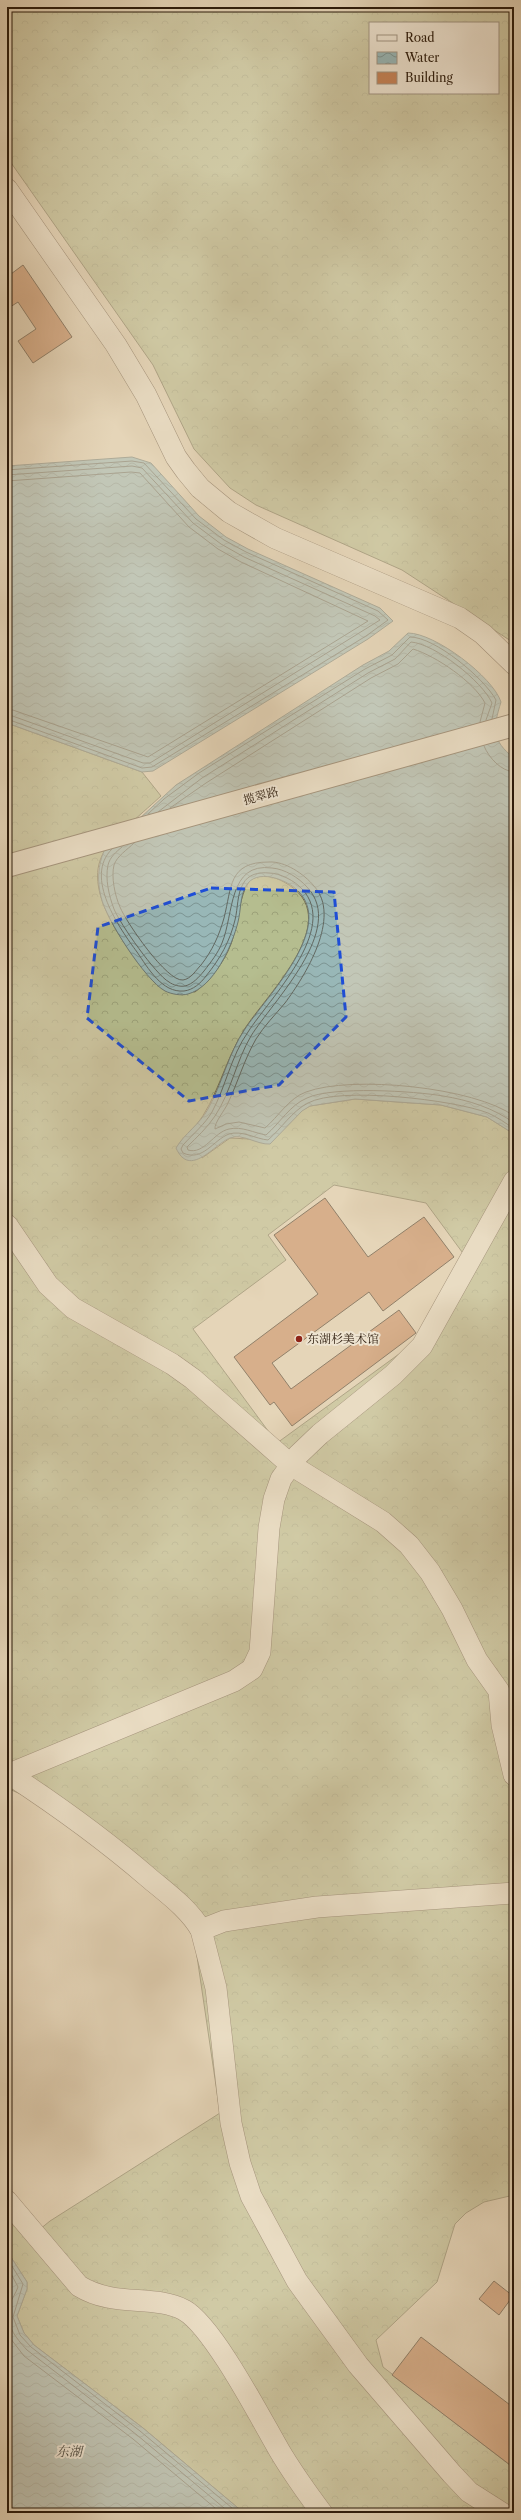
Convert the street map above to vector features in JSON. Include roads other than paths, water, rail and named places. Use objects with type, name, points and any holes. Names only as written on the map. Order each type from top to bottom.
[{"type":"street","points":[[7,190],[116,345],[146,395],[176,457],[205,493],[247,523],[275,538],[460,618],[482,634],[514,664]]},
{"type":"street","name":"揽翠路","points":[[7,866],[514,725]]},
{"type":"street","points":[[8,1775],[234,1681],[252,1669],[260,1652],[269,1528],[274,1499],[281,1479],[291,1465],[320,1434],[393,1375],[422,1346],[514,1181]]},
{"type":"street","points":[[7,1225],[48,1285],[74,1308],[172,1364],[193,1380],[291,1465],[383,1522],[409,1545],[430,1572],[452,1609],[477,1660],[499,1691],[502,1725],[514,1775]]},
{"type":"street","points":[[8,1775],[118,1852],[180,1904],[201,1930],[216,1988],[231,2123],[240,2163],[251,2196],[297,2281],[358,2365],[469,2492],[502,2513]]},
{"type":"street","points":[[201,1930],[224,1921],[317,1907],[514,1893]]},
{"type":"street","points":[[7,2201],[79,2286],[90,2293],[109,2299],[176,2306],[196,2319],[242,2386],[296,2477],[322,2513]]},
{"type":"water","points":[[132,457],[151,463],[199,516],[226,537],[248,549],[380,608],[393,621],[368,639],[153,771],[142,772],[7,723],[7,466]]},
{"type":"water","points":[[408,633],[433,640],[447,648],[462,658],[487,681],[496,692],[501,702],[496,719],[496,733],[498,739],[501,745],[514,758],[514,1134],[487,1117],[441,1105],[355,1099],[310,1106],[302,1111],[270,1144],[235,1137],[224,1141],[202,1157],[195,1160],[188,1160],[182,1157],[176,1148],[205,1114],[239,1039],[294,962],[303,942],[309,923],[307,905],[297,890],[286,882],[271,877],[257,877],[246,886],[244,890],[235,932],[226,953],[214,974],[197,990],[188,994],[179,995],[170,993],[157,985],[137,962],[118,934],[104,907],[100,891],[99,867],[104,851],[176,785],[363,665],[389,651]]},
{"type":"water","name":"东湖","points":[[7,2251],[27,2282],[27,2289],[17,2316],[24,2333],[34,2345],[143,2428],[244,2513],[7,2513]]},
{"type":"place","name":"东湖杉美术馆","points":[[299,1339]]}]
